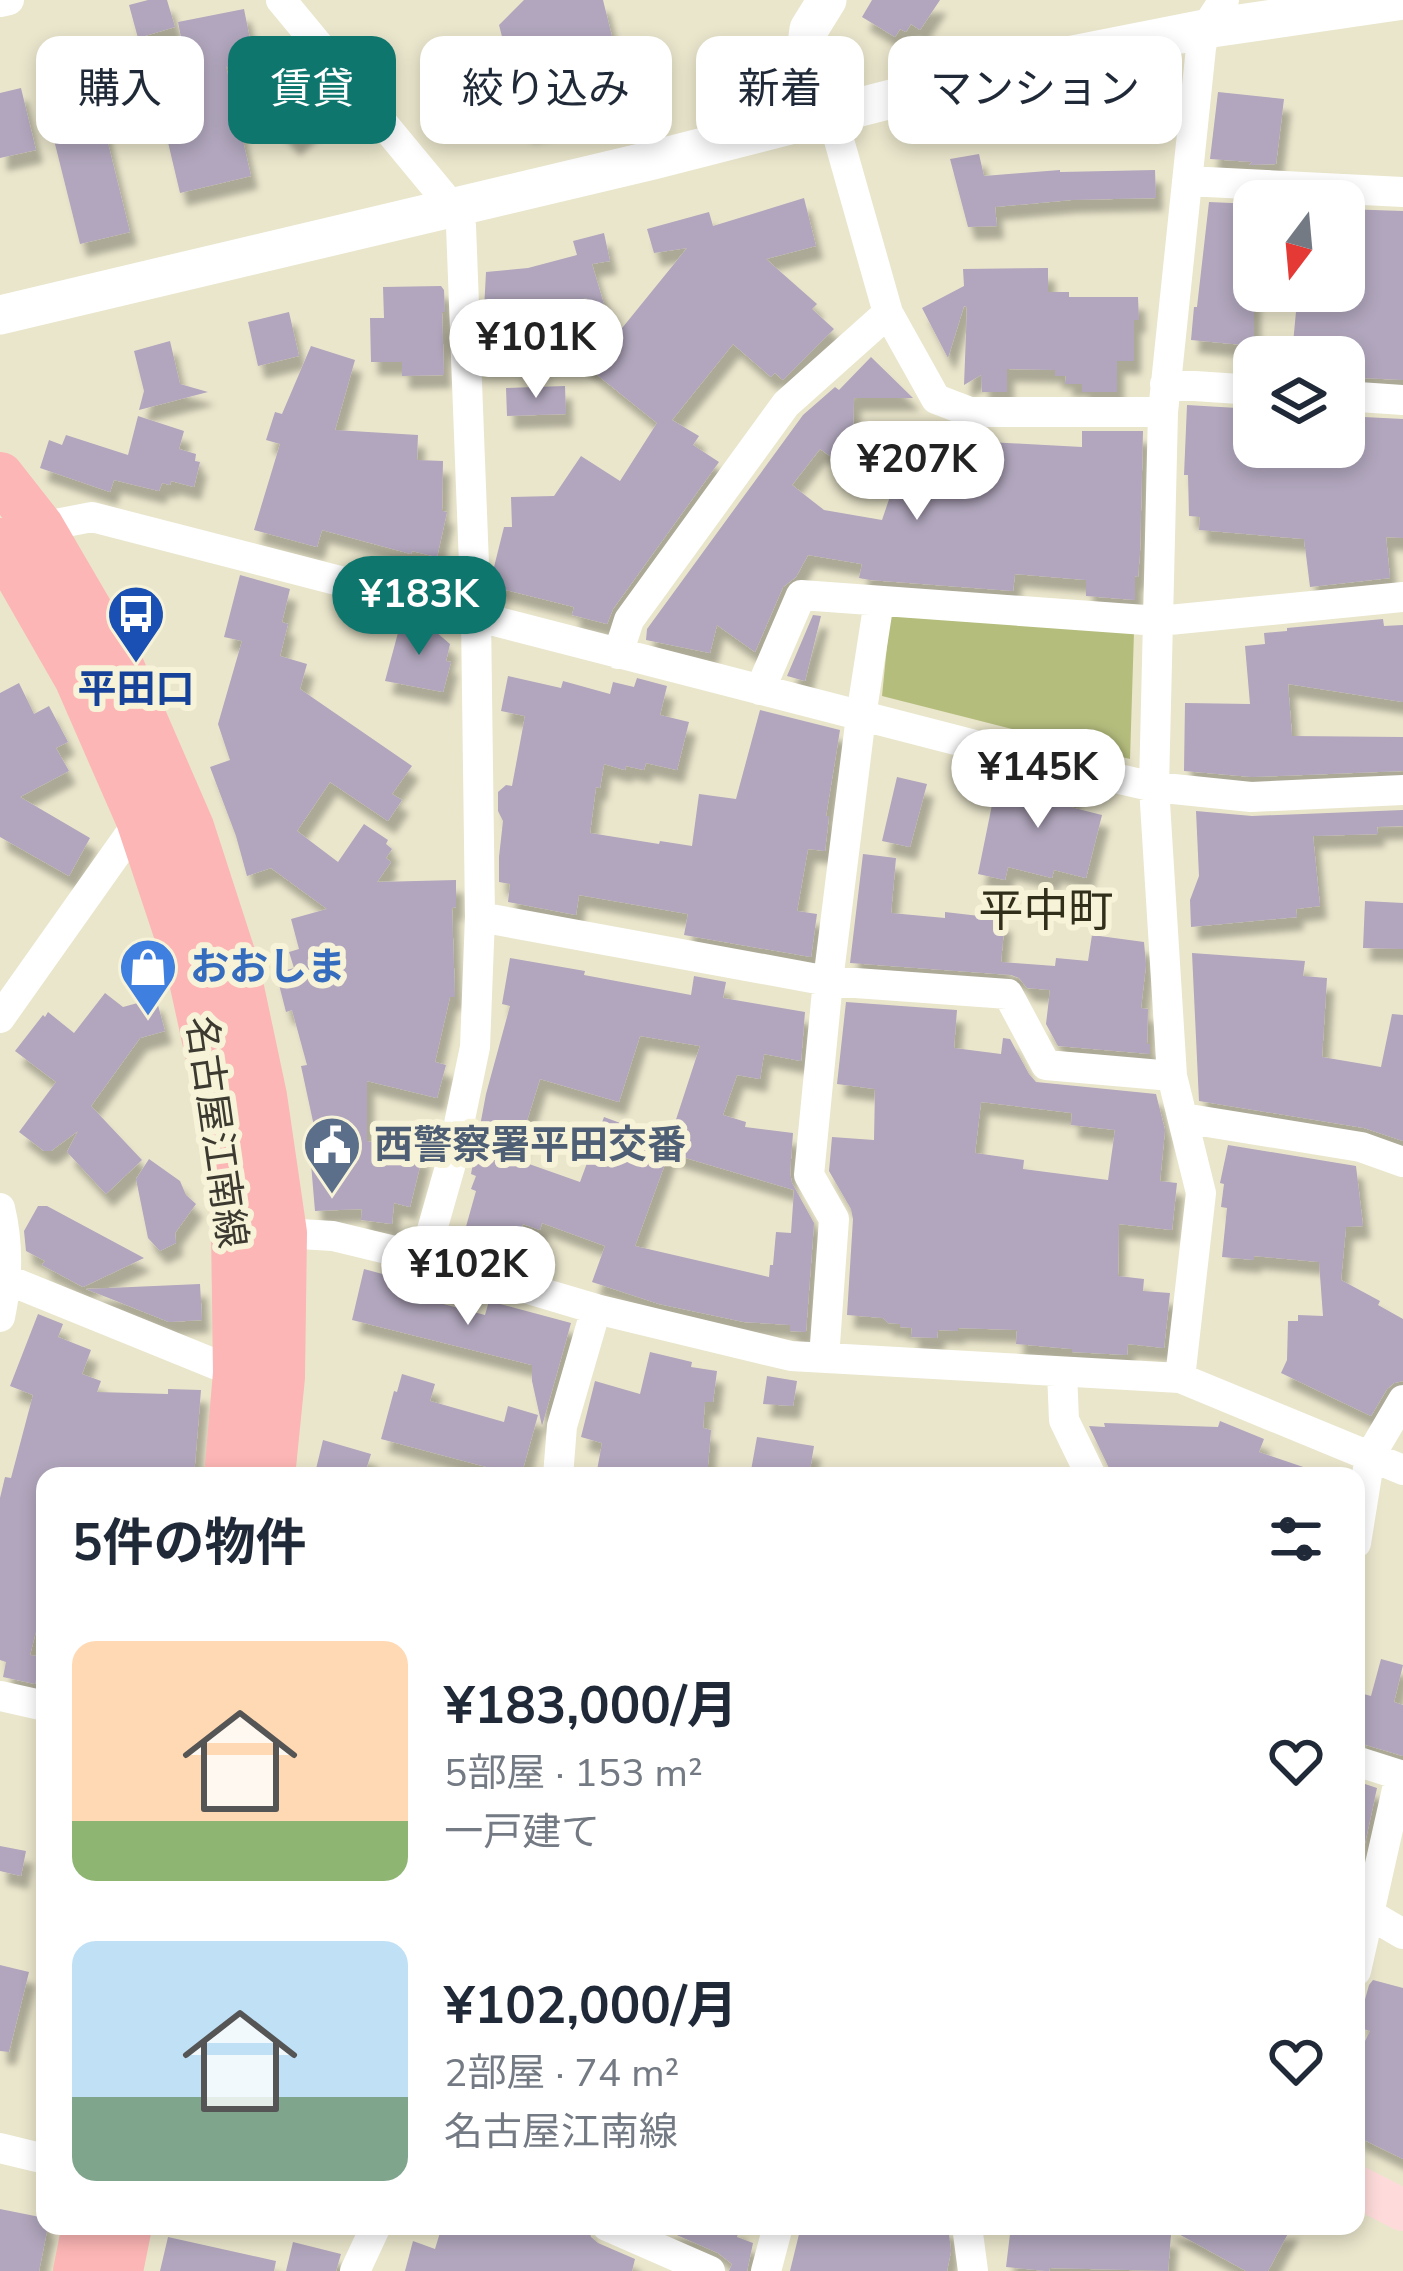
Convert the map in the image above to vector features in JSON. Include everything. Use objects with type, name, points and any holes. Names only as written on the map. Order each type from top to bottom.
[{"type":"main road","name":"名古屋江南線","points":[[0,476],[78,678],[140,820],[192,976],[219,1099],[235,1228],[237,1373],[229,1467]]},
{"type":"main road","name":"名古屋江南線","points":[[20,534],[117,659],[190,827],[236,969],[263,1096],[283,1232],[281,1377],[272,1467]]},
{"type":"main road","points":[[1365,2191],[1403,2210]]},
{"type":"main road","points":[[76,2271],[84,2235]]},
{"type":"main road","points":[[119,2271],[126,2235]]},
{"type":"street","points":[[0,2],[9,0]]},
{"type":"street","points":[[281,0],[453,208],[461,226],[476,617],[480,917],[475,1047],[450,1167],[424,1258]]},
{"type":"street","points":[[809,36],[826,0]]},
{"type":"street","points":[[864,105],[1215,15],[1403,0]]},
{"type":"street","points":[[1180,1378],[1201,1193],[1172,1076],[1154,787],[1164,398],[1187,181],[1215,15]]},
{"type":"street","points":[[0,316],[713,144]]},
{"type":"street","points":[[824,144],[888,313],[936,399],[970,412],[1233,392]]},
{"type":"street","points":[[1187,181],[1403,192]]},
{"type":"street","points":[[618,654],[629,620],[786,404],[888,313]]},
{"type":"street","points":[[1365,397],[1403,400]]},
{"type":"street","points":[[20,534],[92,517],[1154,787],[1251,797],[1403,790]]},
{"type":"street","points":[[760,690],[801,595],[1159,621],[1403,597]]},
{"type":"street","points":[[824,1358],[834,1219],[809,1175],[828,981],[879,601]]},
{"type":"street","points":[[0,1018],[140,820]]},
{"type":"street","points":[[480,917],[828,981],[1008,994],[1046,1065],[1172,1076]]},
{"type":"street","points":[[1183,1118],[1361,1147],[1403,1162]]},
{"type":"street","points":[[0,1208],[8,1280],[0,1317]]},
{"type":"street","points":[[283,1232],[332,1236],[424,1258],[596,1309],[791,1356],[1180,1378],[1403,1470]]},
{"type":"street","points":[[8,1280],[237,1373]]},
{"type":"street","points":[[559,1467],[562,1426],[596,1309]]},
{"type":"street","points":[[1063,1372],[1064,1420],[1086,1467]]},
{"type":"street","points":[[1365,1487],[1370,1456],[1403,1400]]},
{"type":"street","points":[[0,1696],[36,1704]]},
{"type":"street","points":[[1365,1764],[1402,1776],[1365,1932]]},
{"type":"street","points":[[1369,1914],[1403,1934]]},
{"type":"street","points":[[0,2148],[36,2156]]},
{"type":"street","points":[[355,2271],[372,2235]]},
{"type":"street","points":[[628,2235],[710,2271]]},
{"type":"street","points":[[766,2271],[776,2235]]},
{"type":"street","points":[[968,2235],[973,2271]]},
{"type":"green space","points":[[890,616],[1134,632],[1130,759],[882,696]]},
{"type":"building","points":[[167,0],[175,27],[137,36],[129,5]]},
{"type":"building","points":[[524,0],[603,0],[612,36],[502,36],[499,25]]},
{"type":"building","points":[[872,0],[940,0],[920,30],[911,24],[896,36],[862,17]]},
{"type":"building","points":[[244,9],[249,36],[228,36],[226,66],[228,144],[244,144],[251,176],[180,193],[168,144],[204,144],[204,36],[181,36],[178,22]]},
{"type":"building","points":[[21,88],[36,150],[0,158],[0,93]]},
{"type":"building","points":[[1218,92],[1284,99],[1276,164],[1210,159]]},
{"type":"building","points":[[55,144],[108,144],[130,232],[80,244]]},
{"type":"building","points":[[979,154],[984,176],[1155,170],[1156,198],[995,207],[997,226],[968,227],[950,159]]},
{"type":"building","points":[[804,198],[816,246],[766,259],[817,304],[812,309],[834,329],[783,380],[775,373],[771,377],[733,344],[672,420],[699,436],[693,445],[719,462],[607,624],[572,615],[574,607],[494,587],[504,527],[512,527],[511,497],[554,496],[581,456],[620,481],[657,423],[576,358],[587,298],[545,309],[484,310],[486,272],[528,268],[577,255],[573,241],[604,233],[610,261],[592,264],[614,338],[687,248],[654,253],[647,229],[709,212],[713,226]]},
{"type":"building","points":[[1209,202],[1233,203],[1233,312],[1254,312],[1254,336],[1233,336],[1233,344],[1191,340]]},
{"type":"building","points":[[1365,210],[1403,211],[1403,380],[1365,378],[1365,336],[1294,336],[1296,312],[1365,312]]},
{"type":"building","points":[[1048,268],[1048,292],[1069,292],[1069,297],[1138,297],[1134,361],[1117,361],[1117,392],[1082,392],[1082,384],[1065,384],[1066,376],[1055,376],[1055,370],[1007,369],[1007,392],[982,392],[981,375],[964,385],[967,307],[948,358],[922,308],[964,286],[963,269]]},
{"type":"building","points":[[441,286],[444,375],[402,376],[402,362],[371,362],[370,318],[384,318],[383,287]]},
{"type":"building","points":[[289,312],[299,356],[258,366],[248,322]]},
{"type":"building","points":[[170,341],[180,384],[208,392],[139,410],[144,391],[134,351]]},
{"type":"building","points":[[311,346],[355,360],[335,430],[418,435],[417,460],[443,461],[442,511],[447,512],[437,557],[322,530],[317,547],[254,530],[280,444],[266,440],[275,412],[282,414]]},
{"type":"building","points":[[871,357],[913,398],[854,398],[853,435],[908,438],[895,466],[844,442],[833,458],[820,449],[792,485],[824,510],[882,520],[898,473],[961,495],[962,457],[987,458],[988,442],[1082,447],[1082,431],[1143,431],[1135,600],[1086,596],[1086,580],[1015,574],[1013,591],[870,580],[859,578],[862,564],[808,555],[796,577],[783,587],[755,652],[717,625],[710,653],[646,640],[647,629],[803,415],[835,387],[839,390]]},
{"type":"building","points":[[565,386],[566,414],[507,416],[506,388]]},
{"type":"building","points":[[1187,405],[1233,408],[1233,468],[1365,468],[1365,417],[1403,419],[1403,538],[1386,537],[1390,578],[1310,587],[1304,539],[1199,530],[1200,517],[1189,516],[1188,475],[1184,475]]},
{"type":"building","points":[[138,416],[184,431],[179,449],[196,454],[195,461],[200,462],[194,487],[171,481],[170,485],[162,483],[159,491],[114,480],[110,492],[40,468],[49,440],[62,445],[66,435],[128,455]]},
{"type":"building","points":[[240,575],[290,589],[280,656],[307,664],[300,689],[412,766],[392,794],[402,800],[388,821],[330,782],[297,831],[338,862],[364,824],[388,840],[392,849],[386,858],[391,862],[377,882],[456,880],[456,907],[452,908],[455,997],[450,997],[435,1062],[446,1065],[437,1098],[367,1081],[367,1141],[423,1154],[410,1207],[394,1203],[392,1224],[361,1220],[362,1209],[315,1211],[309,1140],[317,1140],[301,1066],[307,1065],[276,973],[294,968],[289,952],[299,949],[291,919],[327,909],[271,868],[247,876],[210,767],[230,760],[218,724],[242,641],[224,637]]},
{"type":"building","points":[[813,615],[821,616],[805,681],[787,676]]},
{"type":"building","points":[[402,618],[428,625],[450,644],[443,692],[385,681]]},
{"type":"building","points":[[1383,619],[1384,626],[1403,625],[1403,702],[1288,684],[1292,736],[1403,737],[1403,771],[1252,777],[1184,771],[1185,703],[1250,704],[1245,646],[1265,644],[1264,633],[1287,628]]},
{"type":"building","points":[[508,676],[561,688],[563,681],[610,694],[613,682],[634,687],[637,678],[667,686],[660,715],[689,722],[677,770],[646,763],[644,770],[604,764],[590,833],[692,846],[699,794],[736,799],[760,710],[840,730],[825,851],[808,849],[797,911],[817,914],[811,957],[684,935],[688,914],[579,895],[576,915],[508,902],[510,884],[499,882],[503,821],[498,792],[512,786],[525,716],[501,711]]},
{"type":"building","points":[[19,683],[34,714],[49,706],[68,742],[56,748],[69,771],[20,797],[90,838],[69,876],[0,837],[0,693]]},
{"type":"building","points":[[1004,773],[1075,789],[1070,807],[1102,815],[1086,878],[1054,870],[1052,878],[1008,867],[1005,880],[978,874],[994,795],[998,796]]},
{"type":"building","points":[[897,777],[927,784],[910,847],[882,841]]},
{"type":"building","points":[[1403,810],[1403,826],[1377,827],[1378,834],[1313,836],[1320,906],[1296,909],[1297,917],[1191,927],[1190,900],[1199,876],[1196,811],[1252,816]]},
{"type":"building","points":[[863,854],[896,858],[891,913],[945,918],[945,912],[1005,919],[1001,962],[1055,966],[1056,958],[1088,961],[1092,935],[1144,942],[1141,1008],[1148,1009],[1150,1054],[1058,1046],[1046,1024],[1050,990],[1027,988],[1011,975],[850,963]]},
{"type":"building","points":[[1365,901],[1403,903],[1403,949],[1363,948]]},
{"type":"building","points":[[1192,953],[1305,961],[1303,976],[1327,978],[1322,1057],[1381,1067],[1392,1014],[1403,1015],[1403,1141],[1364,1128],[1199,1101]]},
{"type":"building","points":[[510,958],[691,995],[694,976],[726,982],[723,998],[805,1012],[801,1061],[764,1054],[760,1079],[737,1075],[723,1115],[746,1122],[745,1127],[793,1133],[792,1183],[814,1223],[806,1332],[790,1331],[790,1325],[744,1322],[659,1304],[592,1282],[605,1246],[542,1223],[540,1230],[523,1224],[512,1264],[460,1248],[476,1191],[471,1189],[476,1176],[471,1174],[486,1094],[510,1006],[502,1004]],"holes":[[[640,1036],[700,1046],[669,1141],[604,1117],[580,1182],[515,1159],[540,1079],[619,1102]],[[669,1153],[794,1190],[791,1233],[776,1232],[769,1277],[635,1246]]]},
{"type":"building","points":[[105,993],[123,1007],[156,998],[165,1031],[140,1038],[91,1106],[142,1160],[106,1194],[67,1152],[78,1131],[51,1151],[19,1132],[56,1082],[15,1051],[48,1012],[74,1033]]},
{"type":"building","points":[[846,1002],[957,1010],[954,1048],[1001,1054],[1003,1038],[1010,1039],[1036,1082],[1156,1094],[1165,1130],[1160,1181],[1177,1183],[1172,1230],[1119,1224],[1118,1276],[1144,1279],[1143,1291],[1170,1293],[1164,1348],[1128,1344],[1127,1355],[1072,1352],[1016,1344],[1017,1330],[958,1328],[938,1330],[937,1338],[911,1337],[912,1328],[883,1318],[847,1315],[853,1219],[829,1171],[832,1137],[874,1140],[875,1089],[837,1084]],"holes":[[[981,1102],[1072,1113],[1071,1125],[1115,1130],[1108,1180],[1023,1169],[1024,1160],[975,1153]]]},
{"type":"building","points":[[1228,1145],[1356,1166],[1363,1226],[1346,1227],[1341,1280],[1403,1319],[1403,1381],[1387,1389],[1371,1416],[1281,1373],[1287,1360],[1288,1321],[1298,1321],[1298,1315],[1323,1316],[1319,1262],[1222,1257],[1227,1208],[1221,1207],[1224,1184],[1220,1183]]},
{"type":"building","points":[[149,1159],[180,1181],[196,1204],[175,1233],[176,1243],[160,1251],[148,1238],[136,1179]]},
{"type":"building","points":[[38,1206],[47,1206],[144,1258],[83,1287],[26,1251],[24,1231]]},
{"type":"building","points":[[364,1269],[416,1283],[413,1296],[485,1315],[489,1301],[571,1323],[542,1426],[532,1365],[352,1320]]},
{"type":"building","points":[[200,1284],[202,1320],[169,1322],[86,1289]]},
{"type":"building","points":[[38,1314],[63,1324],[58,1337],[91,1350],[82,1374],[101,1381],[97,1392],[201,1390],[195,1467],[36,1467],[36,1631],[30,1655],[36,1656],[35,1684],[3,1677],[6,1662],[0,1660],[0,1498],[5,1477],[11,1478],[33,1395],[10,1386]]},
{"type":"building","points":[[650,1352],[717,1371],[713,1402],[705,1402],[703,1428],[711,1430],[708,1467],[598,1467],[602,1443],[581,1437],[595,1381],[640,1394]]},
{"type":"building","points":[[402,1374],[435,1384],[430,1401],[504,1422],[508,1406],[538,1415],[524,1467],[487,1467],[381,1439]]},
{"type":"building","points":[[767,1376],[797,1381],[793,1406],[763,1404]]},
{"type":"building","points":[[1220,1421],[1264,1439],[1259,1452],[1303,1467],[1109,1467],[1089,1426],[1105,1427],[1104,1423],[1218,1427]]},
{"type":"building","points":[[757,1437],[814,1446],[810,1467],[752,1467]]},
{"type":"building","points":[[323,1440],[371,1454],[367,1467],[316,1467]]},
{"type":"building","points":[[1381,1659],[1403,1665],[1394,1702],[1403,1705],[1403,1756],[1365,1745],[1365,1694],[1371,1696]]},
{"type":"building","points":[[1365,1784],[1377,1788],[1365,1843]]},
{"type":"building","points":[[0,1846],[26,1851],[21,1876],[0,1871]]},
{"type":"building","points":[[0,1965],[29,1972],[9,2052],[0,2051]]},
{"type":"building","points":[[1373,1980],[1403,1988],[1403,2159],[1365,2140],[1365,2041],[1370,2031],[1365,2030],[1365,1999]]},
{"type":"building","points":[[0,2209],[36,2216],[36,2235],[46,2235],[39,2271],[0,2271]]},
{"type":"building","points":[[439,2235],[590,2235],[635,2259],[632,2271],[405,2271],[413,2241],[435,2249]]},
{"type":"building","points":[[677,2235],[738,2235],[753,2243],[747,2271],[729,2271],[732,2264]]},
{"type":"building","points":[[799,2235],[949,2235],[947,2271],[790,2271]]},
{"type":"building","points":[[1010,2235],[1171,2235],[1168,2271],[1006,2267]]},
{"type":"building","points":[[1180,2235],[1287,2235],[1268,2271],[1246,2271]]},
{"type":"building","points":[[168,2237],[276,2261],[274,2271],[160,2271]]},
{"type":"building","points":[[293,2242],[341,2254],[336,2271],[286,2271]]},
{"type":"place","name":"平田口","points":[[136,665]]},
{"type":"place","name":"おおしま","points":[[148,1018]]},
{"type":"place","name":"西警察署平田交番","points":[[332,1196]]},
{"type":"district","name":"平中町","points":[[1046,911]]}]
